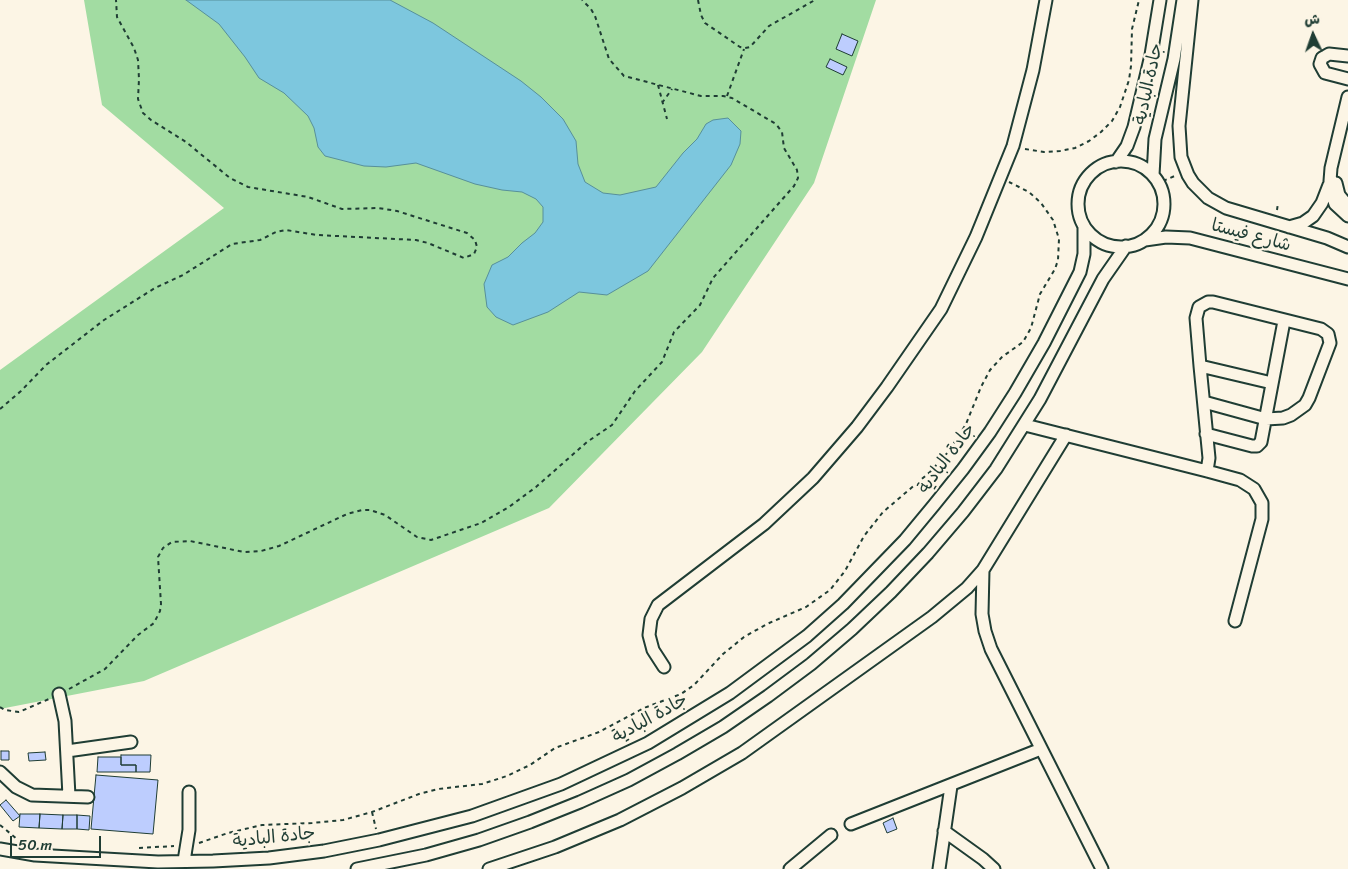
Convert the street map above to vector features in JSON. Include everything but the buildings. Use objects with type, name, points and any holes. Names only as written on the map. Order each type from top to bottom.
[{"type":"street","points":[[664,667],[654,650],[649,635],[651,620],[658,605],[738,545],[790,502],[813,478],[857,427],[913,351],[941,309],[976,237],[1013,146],[1033,70],[1046,0]]},
{"type":"street","name":"جادة البادية","points":[[1116,162],[1127,146],[1134,127],[1151,55],[1160,0]]},
{"type":"street","name":"جادة البادية","points":[[1153,175],[1155,139],[1174,59],[1183,0]]},
{"type":"street","points":[[1192,0],[1180,126],[1180,148],[1184,166],[1194,183],[1208,198],[1226,208],[1348,247]]},
{"type":"street","points":[[1348,56],[1328,54],[1322,58],[1320,64],[1325,73],[1348,79]]},
{"type":"street","points":[[1348,97],[1331,168],[1330,181],[1330,189],[1335,204],[1348,216]]},
{"type":"street","points":[[1344,114],[1348,138]]},
{"type":"street","points":[[1337,144],[1336,187],[1348,206]]},
{"type":"street","points":[[1116,162],[1136,164],[1153,175],[1162,191],[1164,210],[1156,228],[1145,240],[1126,246],[1110,246],[1102,243],[1084,227],[1078,206],[1079,196],[1082,185],[1096,169],[1116,162]]},
{"type":"street","points":[[1289,227],[1303,223],[1313,216],[1326,196],[1330,181]]},
{"type":"street","name":"جادة البادية","points":[[0,849],[26,855],[184,861],[269,858],[324,851],[379,840],[472,816],[544,791],[648,743],[730,693],[807,636],[843,604],[905,540],[963,469],[1015,393],[1076,281],[1084,254],[1084,227]]},
{"type":"street","name":"شارع فيستا","points":[[1145,240],[1166,237],[1190,238],[1348,279]]},
{"type":"street","points":[[358,869],[479,840],[580,802],[629,780],[723,727],[811,664],[891,592],[928,553],[996,469],[1025,425],[1060,363],[1103,279],[1126,246]]},
{"type":"street","points":[[1204,402],[1266,419],[1291,416],[1305,405],[1310,398],[1330,343],[1328,334],[1321,329],[1213,302],[1203,304],[1197,312],[1196,318],[1209,458],[1207,471]]},
{"type":"street","points":[[1206,434],[1255,446],[1261,442],[1284,321]]},
{"type":"street","points":[[1200,366],[1272,383]]},
{"type":"street","points":[[1025,425],[1207,471],[1248,484],[1254,489],[1262,503],[1262,519],[1235,620]]},
{"type":"street","points":[[489,869],[555,847],[620,820],[682,788],[742,753],[932,617],[967,588],[983,570],[1066,435]]},
{"type":"street","points":[[983,570],[982,614],[985,632],[991,649],[1102,869]]},
{"type":"street","points":[[59,694],[64,712],[70,796]]},
{"type":"street","points":[[67,751],[131,742]]},
{"type":"street","points":[[850,824],[951,786],[1041,749]]},
{"type":"street","points":[[0,772],[16,787],[26,793],[39,796],[88,797]]},
{"type":"street","points":[[939,869],[951,786]]},
{"type":"street","points":[[184,861],[190,822],[189,792]]},
{"type":"street","points":[[944,831],[994,869]]},
{"type":"street","points":[[790,869],[831,835]]},
{"type":"path","points":[[0,409],[21,391],[46,365],[104,320],[155,288],[183,275],[232,244],[260,240],[276,232],[286,230],[322,236],[416,240],[464,258],[471,256],[477,247],[475,240],[467,233],[397,211],[378,208],[342,209],[314,198],[248,187],[230,178],[186,142],[151,120],[144,113],[138,99],[140,79],[138,60],[134,48],[117,17],[116,0]]},
{"type":"path","points":[[0,707],[9,712],[19,712],[98,674],[119,656],[138,635],[154,623],[161,604],[158,557],[167,544],[184,540],[244,552],[261,551],[279,546],[346,514],[362,510],[370,510],[385,515],[417,538],[425,540],[436,539],[481,523],[501,512],[536,487],[587,442],[612,425],[635,391],[662,362],[674,332],[700,305],[713,278],[794,186],[798,178],[797,170],[784,148],[778,126],[736,100],[727,96],[704,96],[628,78],[618,71],[605,50],[591,9],[582,0]]},
{"type":"path","points":[[698,0],[705,23],[740,47],[745,48],[750,47],[769,26],[815,0]]},
{"type":"path","points":[[1013,146],[1044,152],[1075,148],[1089,141],[1112,121],[1120,107],[1128,80],[1132,29],[1139,0]]},
{"type":"path","points":[[727,96],[745,48]]},
{"type":"path","points":[[658,85],[667,120]]},
{"type":"path","points":[[662,103],[672,88]]},
{"type":"path","points":[[135,848],[187,845],[262,825],[327,822],[372,812],[419,794],[438,789],[482,784],[507,776],[555,748],[593,735],[644,708],[681,694],[694,685],[723,654],[744,637],[766,624],[806,607],[830,590],[845,571],[864,536],[883,512],[930,472],[949,451],[966,424],[990,370],[1002,357],[1023,342],[1031,328],[1040,294],[1055,269],[1058,260],[1058,234],[1047,211],[1036,197],[1022,188],[1000,180]]},
{"type":"path","points":[[372,812],[379,840]]},
{"type":"path","points":[[0,825],[21,841]]},
{"type":"green space","points":[[84,0],[876,0],[814,183],[702,352],[549,508],[144,681],[0,709],[0,370],[224,208],[102,105]]},
{"type":"water","points":[[186,0],[390,0],[433,23],[521,81],[541,97],[563,119],[576,141],[578,164],[585,182],[603,193],[620,195],[656,187],[683,153],[697,139],[706,124],[713,120],[728,118],[741,131],[740,144],[731,165],[648,271],[607,295],[579,292],[548,312],[513,325],[496,317],[487,307],[484,284],[492,265],[508,257],[535,233],[543,222],[543,207],[536,199],[522,192],[475,184],[416,163],[386,167],[364,166],[325,156],[318,147],[314,128],[308,116],[284,93],[259,78],[219,24]]}]
